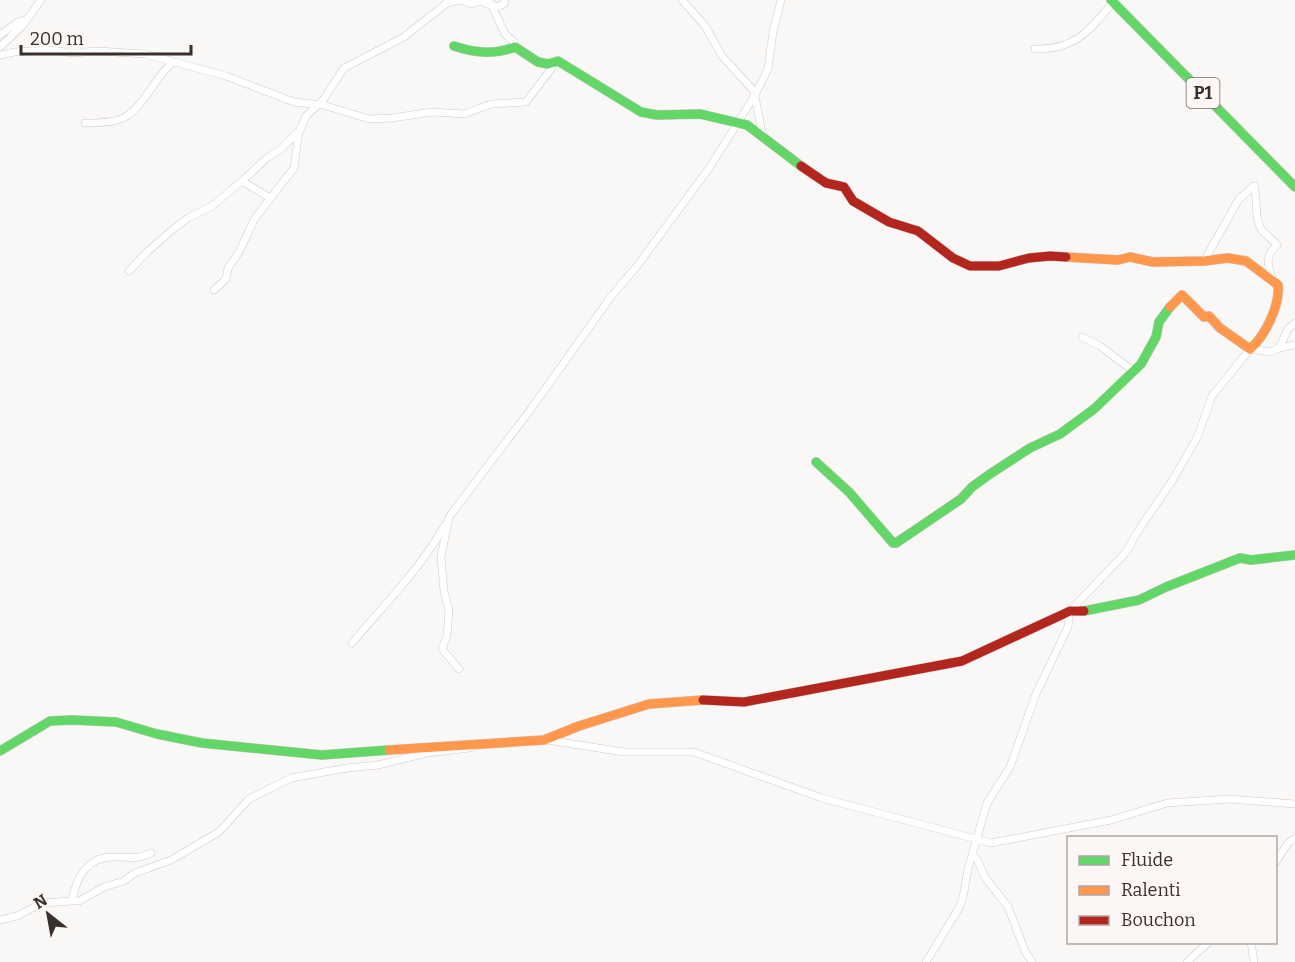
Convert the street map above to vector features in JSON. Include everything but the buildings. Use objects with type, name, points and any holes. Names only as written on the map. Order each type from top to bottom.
[{"type":"street","points":[[0,47],[27,19],[41,0]]},
{"type":"street","points":[[214,290],[226,279],[228,268],[239,252],[249,227],[294,168],[306,116],[318,105],[344,68],[404,37],[447,2],[460,0],[471,4],[481,1],[492,6],[505,34],[514,42],[515,47],[538,62],[548,64],[558,61],[641,112],[657,115],[690,113],[737,121],[747,125],[783,154],[826,183],[844,187],[853,201],[889,222],[909,226],[953,258],[970,266],[999,266],[1029,258],[1057,256],[1094,261],[1101,258],[1118,260],[1130,257],[1153,262],[1241,259],[1279,288],[1277,300],[1260,340],[1212,396],[1197,438],[1172,482],[1127,551],[1070,611],[962,661],[744,702],[697,700],[649,704],[544,740]]},
{"type":"street","points":[[487,0],[496,7],[504,4],[505,0]]},
{"type":"street","points":[[682,0],[705,26],[722,56],[751,87],[755,95],[762,133],[766,139]]},
{"type":"street","points":[[352,643],[384,608],[423,557],[449,517],[531,409],[539,395],[559,373],[567,357],[610,298],[637,266],[710,167],[755,95],[768,69],[773,32],[781,0]]},
{"type":"street","points":[[1035,49],[1052,50],[1071,44],[1098,19],[1112,1]]},
{"type":"street","name":"P1","points":[[1112,1],[1295,187]]},
{"type":"street","points":[[0,34],[27,19]]},
{"type":"street","points":[[454,46],[471,52],[486,53],[515,47]]},
{"type":"street","points":[[0,55],[51,50],[72,53],[124,51],[226,76],[294,102],[318,105],[363,118],[379,119],[432,112],[464,114],[491,104],[523,103],[529,99],[553,61]]},
{"type":"street","points":[[85,123],[110,122],[125,117],[146,96],[165,68],[173,62]]},
{"type":"street","points":[[129,271],[172,230],[188,218],[212,206],[267,158],[281,149],[302,127]]},
{"type":"street","points":[[242,181],[270,198]]},
{"type":"street","points":[[1204,261],[1239,198],[1254,186],[1257,220],[1263,232],[1277,245],[1270,251],[1268,258],[1272,281]]},
{"type":"street","points":[[816,462],[849,492],[893,543],[896,543],[961,499],[978,483],[1006,463],[1030,448],[1060,434],[1124,382],[1147,354],[1156,337],[1159,322],[1182,295],[1188,298],[1195,309],[1204,316],[1209,316],[1220,328],[1250,349],[1272,352],[1295,345]]},
{"type":"street","points":[[1280,348],[1288,329],[1295,323]]},
{"type":"street","points":[[1082,337],[1100,346],[1133,371]]},
{"type":"street","points":[[449,517],[441,557],[444,591],[449,611],[447,635],[442,649],[459,669]]},
{"type":"street","points":[[1070,611],[1090,611],[1139,600],[1240,558],[1251,560],[1295,555]]},
{"type":"street","points":[[926,962],[959,908],[987,803],[1011,767],[1036,694],[1068,627],[1070,611]]},
{"type":"street","points":[[0,751],[50,721],[72,720],[116,722],[202,744],[322,755],[544,740],[624,752],[694,752],[822,798],[991,843],[1111,820],[1167,803],[1229,799],[1295,804]]},
{"type":"street","points":[[0,920],[17,916],[42,903],[79,901],[104,887],[121,883],[135,873],[171,860],[219,832],[249,799],[291,778],[378,765],[427,753],[457,751],[508,741]]},
{"type":"street","points":[[1277,859],[1284,847],[1295,838]]},
{"type":"street","points":[[72,901],[78,878],[89,865],[106,857],[130,859],[141,858],[151,853]]},
{"type":"street","points":[[973,856],[977,859],[984,877],[1008,907],[1024,951],[1032,962]]},
{"type":"street","points":[[1187,962],[1207,944]]},
{"type":"street","points":[[1251,944],[1254,962]]},
{"type":"traffic: fast","points":[[1111,0],[1295,187]]},
{"type":"traffic: fast","points":[[454,46],[485,52],[515,47],[538,62],[548,64],[558,61],[641,112],[657,115],[700,114],[747,125],[801,166]]},
{"type":"traffic: fast","points":[[816,462],[849,492],[893,543],[896,543],[961,499],[972,487],[990,474],[1030,448],[1060,434],[1094,409],[1141,364],[1156,337],[1159,322],[1170,307]]},
{"type":"traffic: fast","points":[[1084,611],[1139,600],[1240,558],[1251,560],[1295,555]]},
{"type":"traffic: fast","points":[[0,751],[50,721],[72,720],[116,722],[157,734],[202,743],[322,755],[389,750]]},
{"type":"traffic: slow","points":[[1066,257],[1118,260],[1130,257],[1153,262],[1228,258],[1246,261],[1278,285],[1274,311],[1261,336],[1250,349],[1220,328],[1209,316],[1204,317],[1182,295],[1170,307]]},
{"type":"traffic: slow","points":[[389,750],[544,740],[579,726],[649,704],[703,700]]},
{"type":"traffic: jam","points":[[801,166],[826,183],[844,187],[853,201],[889,222],[918,231],[953,258],[970,266],[999,266],[1029,258],[1066,257]]},
{"type":"traffic: jam","points":[[703,700],[744,702],[962,661],[1070,611],[1084,611]]}]
